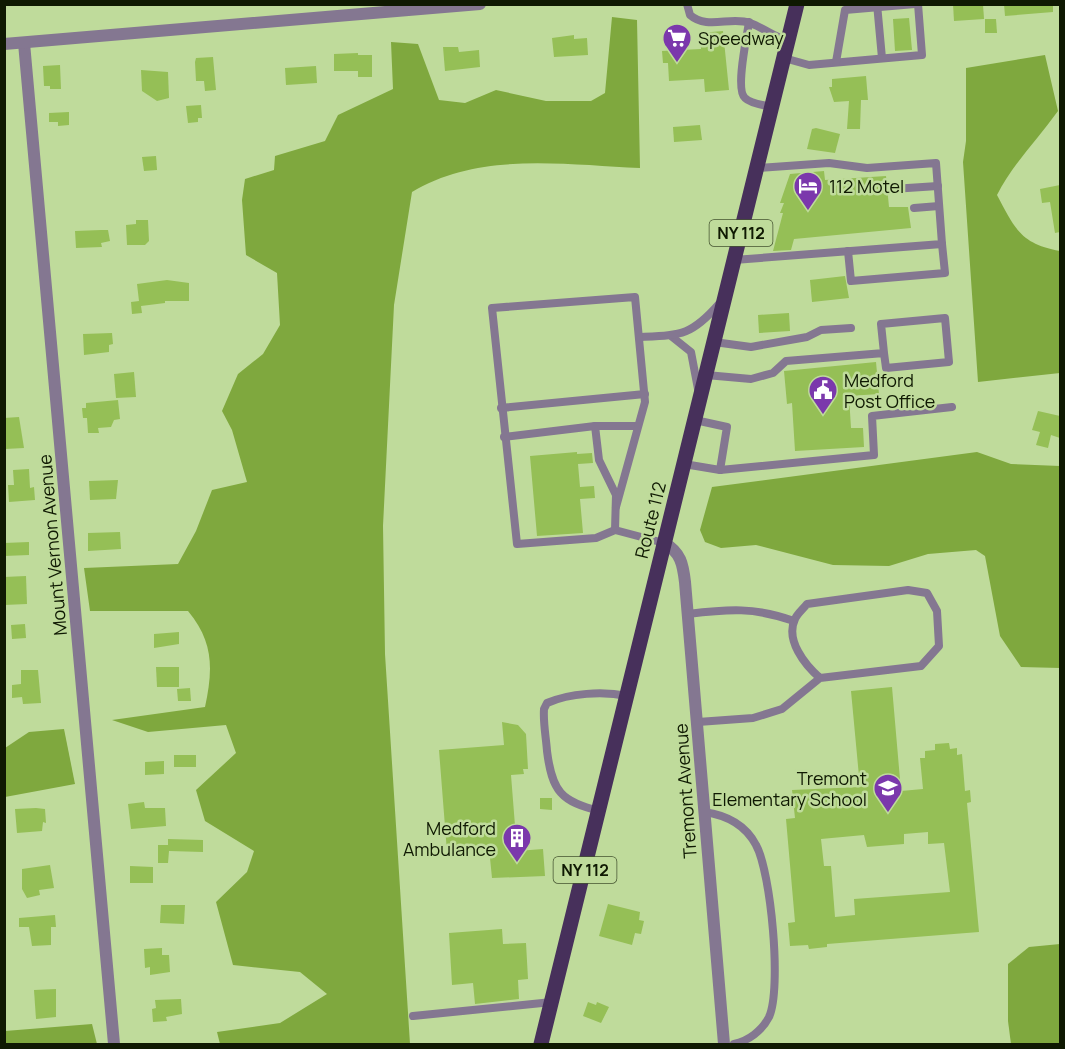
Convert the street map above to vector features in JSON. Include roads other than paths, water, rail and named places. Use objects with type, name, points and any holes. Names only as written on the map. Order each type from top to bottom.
[{"type":"main road","name":"Route 112","points":[[541,1044],[797,4]]},
{"type":"street","points":[[4,45],[480,4]]},
{"type":"street","name":"Mount Vernon Avenue","points":[[24,43],[114,1044]]},
{"type":"street","name":"Tremont Avenue","points":[[664,543],[676,551],[681,558],[688,614],[723,1044]]},
{"type":"lane","points":[[687,4],[690,15],[703,22],[748,22],[776,38],[789,41]]},
{"type":"lane","points":[[784,58],[808,65],[922,55],[917,4],[845,10],[836,62]]},
{"type":"lane","points":[[878,6],[882,58]]},
{"type":"lane","points":[[748,22],[740,82],[742,95],[746,99],[772,107]]},
{"type":"lane","points":[[757,168],[829,163],[867,168],[936,163],[945,273],[851,281],[848,251]]},
{"type":"lane","points":[[892,189],[938,186]]},
{"type":"lane","points":[[914,208],[939,206]]},
{"type":"lane","points":[[734,260],[942,244]]},
{"type":"lane","points":[[616,507],[645,394],[635,297],[492,308],[517,544],[596,538],[615,530],[664,543]]},
{"type":"lane","points":[[639,337],[671,336],[698,327],[725,298]]},
{"type":"lane","points":[[945,318],[949,362],[886,368],[885,353],[881,324],[945,318]]},
{"type":"lane","points":[[714,342],[751,347],[807,337],[821,330],[851,328]]},
{"type":"lane","points":[[671,336],[686,345],[694,358],[700,400]]},
{"type":"lane","points":[[706,375],[751,379],[773,373],[786,361],[885,353]]},
{"type":"lane","points":[[501,408],[645,394]]},
{"type":"lane","points":[[684,464],[720,470],[874,455],[872,416],[952,407]]},
{"type":"lane","points":[[695,420],[727,427],[720,470]]},
{"type":"lane","points":[[504,437],[595,426],[638,426]]},
{"type":"lane","points":[[595,426],[599,460],[616,495],[615,530]]},
{"type":"lane","points":[[698,722],[753,718],[782,709],[820,678],[921,666],[939,646],[934,603],[927,593],[908,590],[807,604],[794,621],[794,638],[803,663],[820,678]]},
{"type":"lane","points":[[688,614],[742,608],[771,613],[794,621]]},
{"type":"lane","points":[[600,811],[576,806],[559,792],[550,778],[544,709],[547,703],[561,697],[614,693],[627,696]]},
{"type":"lane","points":[[704,812],[723,815],[737,822],[756,844],[765,871],[776,982],[769,1016],[757,1033],[743,1042],[734,1044]]},
{"type":"lane","points":[[413,1016],[552,1002]]},
{"type":"place","name":"Speedway","points":[[677,64]]},
{"type":"place","name":"112 Motel","points":[[808,212]]},
{"type":"place","name":"Medford Post Office","points":[[823,416]]},
{"type":"place","name":"Tremont Elementary School","points":[[888,814]]},
{"type":"place","name":"Medford Ambulance","points":[[517,864]]}]
